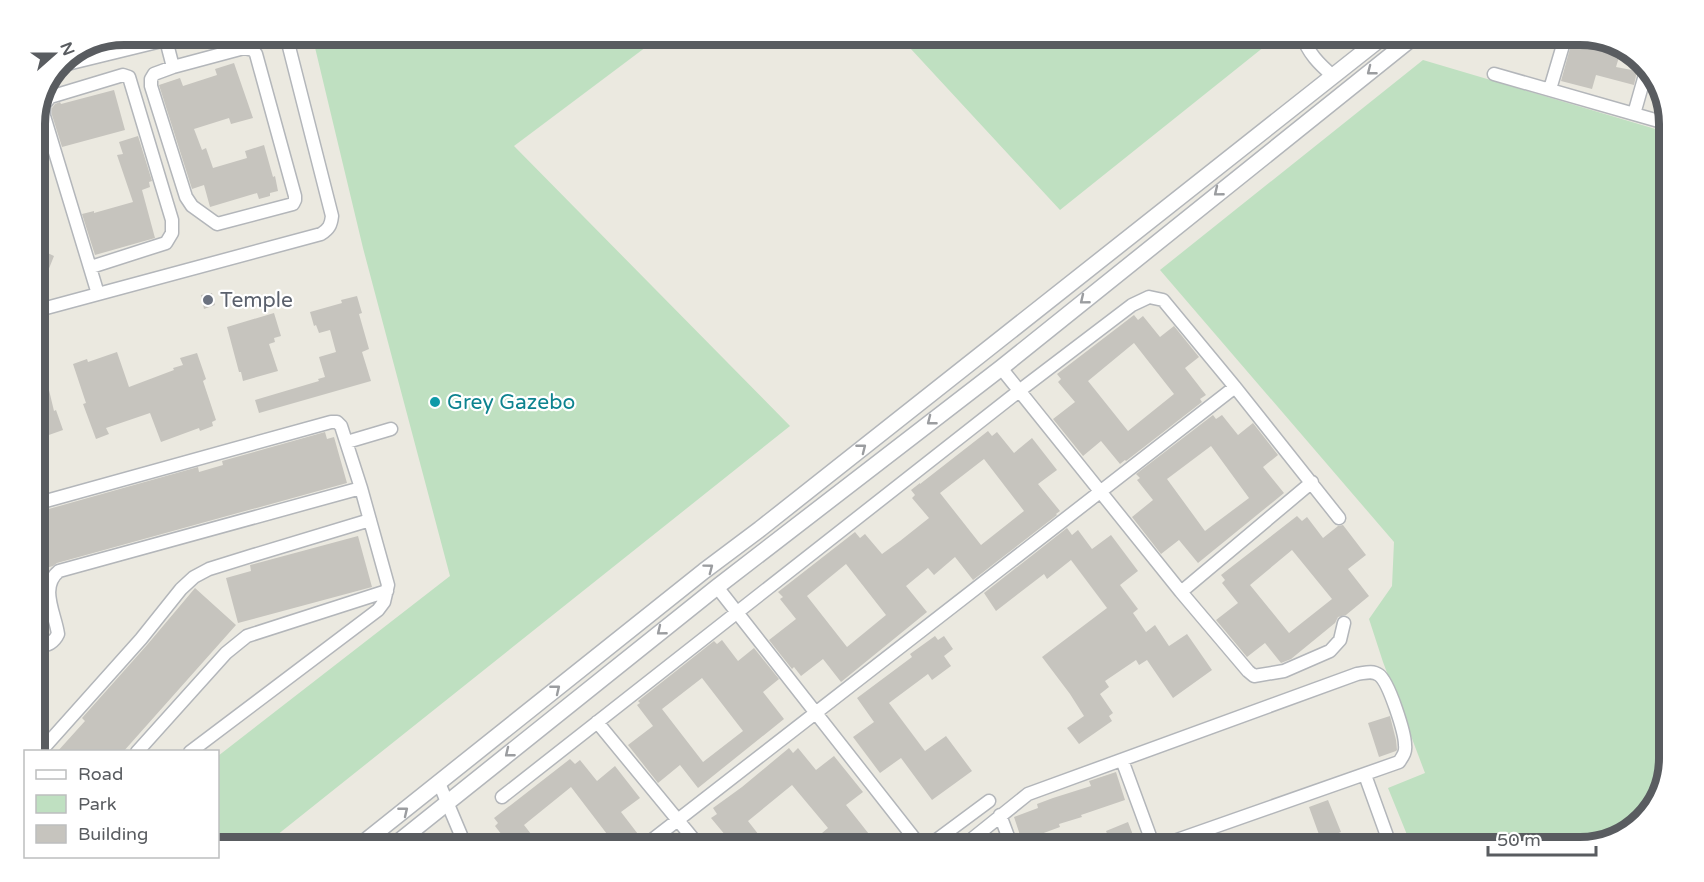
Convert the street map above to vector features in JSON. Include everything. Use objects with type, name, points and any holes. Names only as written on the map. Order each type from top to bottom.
[{"type":"street","points":[[84,60],[145,45]]},
{"type":"street","points":[[167,45],[173,67]]},
{"type":"street","points":[[45,308],[321,234],[327,230],[332,216],[289,45]]},
{"type":"street","points":[[1306,45],[1318,63],[1332,76]]},
{"type":"street","points":[[372,837],[704,571],[1371,45]]},
{"type":"street","points":[[405,837],[717,587],[1000,368],[1402,45]]},
{"type":"street","points":[[1550,90],[1563,45]]},
{"type":"street","points":[[244,48],[253,50],[295,196],[296,200],[293,204],[217,224],[192,206],[186,197],[151,86],[154,74],[173,67],[244,48]]},
{"type":"street","points":[[1494,74],[1659,121]]},
{"type":"street","points":[[52,92],[123,75],[129,77],[172,220],[172,233],[166,243],[90,267]]},
{"type":"street","points":[[1634,114],[1644,78]]},
{"type":"street","points":[[45,119],[98,294]]},
{"type":"street","points":[[502,797],[1019,391],[1132,305],[1149,297],[1163,300],[1339,518]]},
{"type":"street","points":[[1000,368],[1180,592],[1254,676],[1284,671],[1330,651],[1340,640],[1344,623]]},
{"type":"street","points":[[657,837],[1235,387]]},
{"type":"street","points":[[45,501],[331,422],[337,422],[341,426],[388,585],[384,602],[378,610],[193,750]]},
{"type":"street","points":[[347,442],[391,429]]},
{"type":"street","points":[[1180,592],[1312,482]]},
{"type":"street","points":[[45,646],[51,644],[58,634],[48,594],[52,576],[59,571],[361,488]]},
{"type":"street","points":[[45,746],[141,639],[181,589],[194,577],[254,555],[370,520]]},
{"type":"street","points":[[760,529],[772,545]]},
{"type":"street","points":[[717,587],[912,837]]},
{"type":"street","points":[[139,750],[226,653],[247,636],[387,591]]},
{"type":"street","points":[[975,837],[1028,794],[1357,674],[1377,673],[1384,679],[1403,728],[1406,743],[1405,754],[1399,762],[1187,837]]},
{"type":"street","points":[[597,722],[691,837]]},
{"type":"street","points":[[1122,760],[1152,837]]},
{"type":"street","points":[[1365,775],[1387,837]]},
{"type":"street","points":[[439,783],[462,837]]},
{"type":"street","points":[[942,837],[989,801]]},
{"type":"street","points":[[1000,815],[1008,837]]},
{"type":"green space","points":[[314,45],[649,45],[514,146],[790,426],[275,837],[219,837],[219,755],[450,576],[363,248]]},
{"type":"green space","points":[[907,45],[1266,45],[1060,210]]},
{"type":"green space","points":[[1423,60],[1659,130],[1659,758],[1651,793],[1646,802],[1628,821],[1610,831],[1580,837],[1408,837],[1388,788],[1425,773],[1369,619],[1392,586],[1394,542],[1160,270]]},
{"type":"building","points":[[1571,45],[1602,49],[1601,51],[1619,57],[1616,67],[1637,71],[1634,85],[1596,75],[1592,89],[1561,81]]},
{"type":"building","points":[[234,63],[253,118],[231,124],[229,118],[194,129],[202,150],[206,148],[213,168],[247,158],[245,151],[264,145],[278,191],[259,199],[257,193],[210,207],[204,185],[192,189],[159,85],[180,78],[183,86],[217,75],[215,69]]},
{"type":"building","points":[[114,90],[125,130],[62,147],[52,115],[52,108],[55,104]]},
{"type":"building","points":[[138,136],[152,181],[149,182],[150,187],[142,190],[155,238],[95,255],[82,214],[133,202],[117,155],[123,154],[119,142]]},
{"type":"building","points":[[45,252],[54,256],[45,272]]},
{"type":"building","name":"Temple","points":[[212,293],[215,305],[204,309],[201,295]]},
{"type":"building","points":[[357,296],[362,313],[359,314],[369,349],[362,352],[371,381],[259,413],[255,400],[319,381],[318,379],[325,377],[319,357],[336,352],[330,330],[319,333],[316,325],[314,326],[310,312]]},
{"type":"building","points":[[274,313],[281,336],[274,338],[275,342],[269,344],[278,371],[243,381],[227,327]]},
{"type":"building","points":[[1134,315],[1138,320],[1143,316],[1160,337],[1174,326],[1199,357],[1185,368],[1206,395],[1200,399],[1202,402],[1120,464],[1101,441],[1083,456],[1053,419],[1075,402],[1058,382],[1061,379],[1057,374]],"holes":[[[1134,343],[1174,394],[1128,431],[1088,381]]]},
{"type":"building","points":[[117,352],[129,387],[174,370],[173,368],[183,365],[180,358],[197,353],[206,379],[203,381],[216,420],[212,422],[213,426],[200,431],[199,428],[161,442],[150,413],[106,428],[109,434],[96,439],[83,404],[86,403],[73,364],[87,359],[88,362]]},
{"type":"building","points":[[45,373],[54,411],[56,410],[63,430],[46,436]]},
{"type":"building","points":[[1213,415],[1216,419],[1222,415],[1238,435],[1253,423],[1278,455],[1263,467],[1284,493],[1198,563],[1179,540],[1161,554],[1132,517],[1153,500],[1137,480],[1140,478],[1136,474]],"holes":[[[1211,446],[1249,498],[1205,531],[1167,479]]]},
{"type":"building","points":[[988,431],[992,436],[997,432],[1014,453],[1032,438],[1057,470],[1038,484],[1060,511],[973,580],[955,557],[934,575],[928,568],[906,586],[927,612],[841,682],[823,659],[801,676],[794,667],[792,669],[769,640],[796,619],[780,599],[783,597],[778,592],[855,532],[860,538],[865,534],[882,554],[900,541],[929,518],[912,498],[915,495],[911,490]],"holes":[[[984,459],[1024,511],[981,545],[940,493]],[[846,564],[886,615],[847,647],[807,596]]]},
{"type":"building","points":[[325,432],[327,439],[334,437],[347,483],[45,568],[45,510],[198,467],[199,472],[223,465],[222,461]]},
{"type":"building","points":[[1297,516],[1302,521],[1307,517],[1323,538],[1338,526],[1343,525],[1366,555],[1348,569],[1369,596],[1346,615],[1338,617],[1335,623],[1291,659],[1281,663],[1265,643],[1247,657],[1216,620],[1238,603],[1222,583],[1225,580],[1221,575]],"holes":[[[1292,550],[1332,599],[1289,633],[1250,585]]]},
{"type":"building","points":[[1067,528],[1072,535],[1078,530],[1092,549],[1111,535],[1138,571],[1120,585],[1138,609],[1133,613],[1146,632],[1155,625],[1169,646],[1187,634],[1212,670],[1173,698],[1147,660],[1139,665],[1136,660],[1105,681],[1109,687],[1100,694],[1113,713],[1109,716],[1112,721],[1079,744],[1067,728],[1084,716],[1042,657],[1107,608],[1071,560],[1047,579],[1044,574],[996,611],[984,593]]},
{"type":"building","points":[[358,536],[372,587],[238,623],[226,578],[251,571],[250,565]]},
{"type":"building","points":[[195,588],[236,625],[125,750],[59,750],[85,721],[82,718]]},
{"type":"building","points":[[45,617],[49,633],[45,634]]},
{"type":"building","points":[[935,636],[938,640],[944,636],[953,649],[944,656],[951,666],[932,680],[928,674],[889,703],[925,751],[946,736],[972,771],[932,800],[901,758],[880,773],[853,737],[874,722],[857,698],[912,657],[910,654]]},
{"type":"building","points":[[722,640],[738,661],[754,648],[779,679],[763,692],[784,719],[698,788],[680,765],[658,783],[628,745],[653,726],[637,705],[640,703],[638,701],[714,641],[717,644]],"holes":[[[702,678],[743,731],[703,762],[662,709]]]},
{"type":"building","points":[[1390,716],[1397,750],[1379,757],[1368,723]]},
{"type":"building","points":[[789,748],[793,753],[798,748],[816,770],[834,756],[863,792],[846,805],[871,837],[817,837],[828,828],[792,785],[748,821],[760,837],[725,837],[711,818],[717,814],[713,808]]},
{"type":"building","points":[[570,759],[575,764],[580,760],[597,781],[615,766],[640,798],[621,812],[640,837],[609,837],[571,787],[524,825],[533,837],[504,837],[495,826],[498,823],[494,818]]},
{"type":"building","points":[[1116,772],[1125,800],[1081,815],[1082,817],[1059,824],[1060,827],[1033,837],[1021,837],[1014,817],[1038,808],[1037,804],[1091,786],[1089,781]]},
{"type":"building","points":[[1328,800],[1341,832],[1328,837],[1320,837],[1309,807]]},
{"type":"building","points":[[1128,822],[1134,837],[1108,837],[1106,831]]},
{"type":"place","name":"Temple","points":[[208,300]]},
{"type":"place","name":"Grey Gazebo","points":[[435,402]]}]
